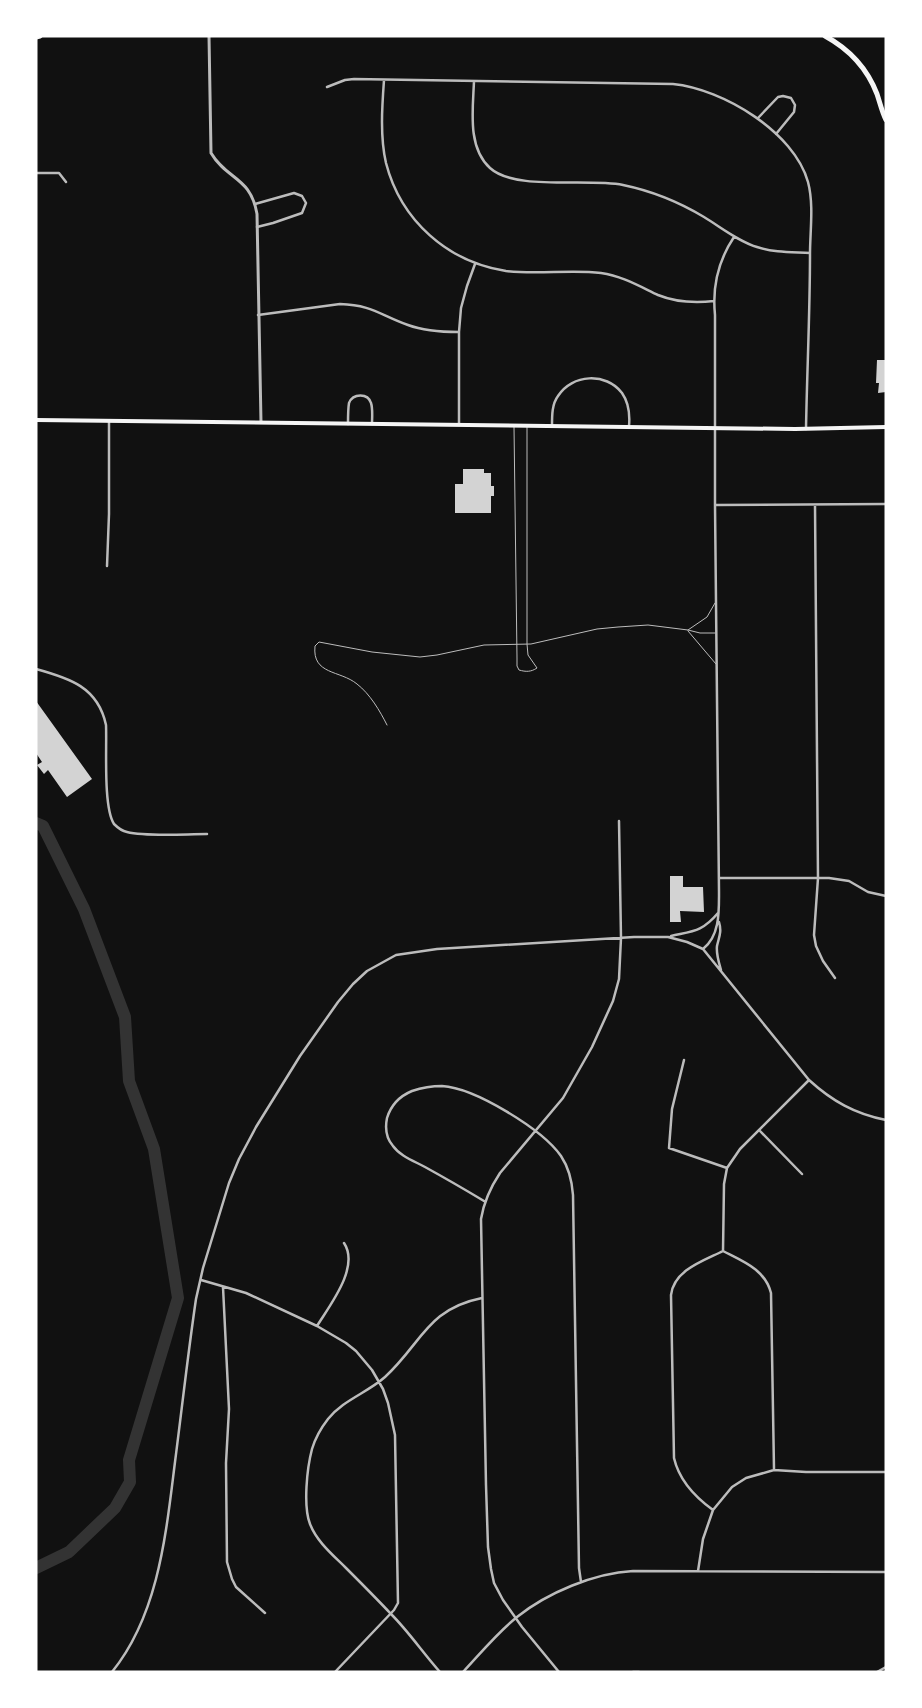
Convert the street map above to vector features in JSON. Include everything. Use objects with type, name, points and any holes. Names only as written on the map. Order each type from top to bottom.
[{"type":"highway","points":[[825,36],[849,52],[865,70],[886,120]]},
{"type":"main road","points":[[36,420],[806,429],[886,427]]},
{"type":"street","points":[[209,36],[211,153],[218,164],[246,186],[255,204],[261,422]]},
{"type":"street","points":[[327,86],[345,80],[642,82],[680,84],[720,96],[758,118],[776,134],[798,159],[808,182],[811,204],[810,320],[806,429]]},
{"type":"street","points":[[384,80],[382,128],[389,174],[398,195],[412,217],[426,232],[446,248],[475,264],[519,272],[602,274],[629,280],[671,299],[687,302],[714,301]]},
{"type":"street","points":[[474,81],[473,127],[475,142],[483,160],[498,174],[506,178],[522,181],[606,183],[645,190],[674,201],[702,216],[734,237],[756,246],[773,251],[810,253]]},
{"type":"street","points":[[758,118],[778,97],[791,98],[795,105],[794,112],[776,134]]},
{"type":"street","points":[[36,173],[59,173],[66,182]]},
{"type":"street","points":[[255,204],[294,193],[302,196],[306,203],[302,213],[257,227]]},
{"type":"street","points":[[721,972],[717,956],[721,931],[718,921],[714,301],[719,266],[724,253],[734,237]]},
{"type":"street","points":[[459,424],[459,332],[462,301],[475,264]]},
{"type":"street","points":[[258,315],[351,304],[374,309],[399,322],[416,328],[432,331],[459,332]]},
{"type":"street","points":[[552,426],[552,411],[558,396],[570,384],[587,378],[595,378],[607,382],[622,393],[629,411],[629,426]]},
{"type":"street","points":[[348,424],[350,403],[354,397],[361,395],[367,398],[371,404],[372,424]]},
{"type":"street","points":[[107,566],[109,421]]},
{"type":"street","points":[[715,505],[886,504]]},
{"type":"street","points":[[815,505],[818,878],[814,935],[816,946],[823,961],[835,978]]},
{"type":"street","points":[[36,669],[68,678],[82,687],[93,698],[102,713],[106,725],[108,802],[111,818],[115,824],[126,832],[138,834],[207,834]]},
{"type":"street","points":[[559,1672],[515,1618],[496,1587],[489,1559],[482,1298],[482,1219],[485,1201],[500,1173],[563,1098],[607,1017],[613,1001],[619,979],[621,938],[620,821]]},
{"type":"street","points":[[719,878],[818,878],[849,881],[868,892],[886,896]]},
{"type":"street","points":[[112,1672],[128,1650],[138,1629],[152,1591],[161,1556],[168,1518],[192,1326],[200,1280],[229,1183],[256,1126],[300,1056],[338,1002],[367,971],[396,955],[437,948],[668,937],[699,930],[708,924],[718,912]]},
{"type":"street","points":[[703,949],[708,945],[718,921]]},
{"type":"street","points":[[668,937],[703,949],[809,1080],[828,1097],[849,1109],[873,1118],[886,1120]]},
{"type":"street","points":[[684,1060],[672,1109],[669,1148],[727,1168]]},
{"type":"street","points":[[722,1251],[724,1184],[727,1168],[740,1149],[809,1080]]},
{"type":"street","points":[[485,1201],[411,1160],[394,1148],[388,1137],[386,1127],[392,1106],[401,1097],[416,1090],[430,1087],[451,1088],[478,1097],[535,1131],[561,1156],[568,1170],[572,1182],[579,1568],[581,1582]]},
{"type":"street","points":[[760,1131],[802,1174]]},
{"type":"street","points":[[317,1326],[343,1281],[349,1261],[348,1251],[344,1243]]},
{"type":"street","points":[[722,1251],[760,1272],[767,1282],[771,1293],[774,1470]]},
{"type":"street","points":[[713,1510],[685,1482],[676,1464],[674,1449],[671,1295],[680,1275],[722,1251]]},
{"type":"street","points":[[200,1280],[246,1293],[341,1339],[364,1360],[378,1380],[388,1403],[395,1435],[398,1600],[391,1614],[335,1672]]},
{"type":"street","points":[[223,1287],[229,1409],[226,1463],[227,1562],[236,1587],[265,1613]]},
{"type":"street","points":[[440,1672],[391,1614],[320,1541],[311,1525],[307,1510],[310,1463],[313,1446],[321,1430],[339,1408],[386,1375],[440,1315],[458,1305],[482,1298]]},
{"type":"street","points":[[698,1572],[703,1539],[713,1510],[726,1493],[738,1482],[754,1475],[774,1470],[886,1472]]},
{"type":"street","points":[[463,1672],[515,1618],[528,1609],[581,1582],[605,1574],[622,1572],[886,1572]]},
{"type":"street","points":[[877,1672],[886,1667]]},
{"type":"street","points":[[633,1672],[639,1672]]},
{"type":"lane","points":[[514,426],[517,666],[519,670],[532,671],[537,668],[528,655],[527,644],[527,426]]},
{"type":"lane","points":[[688,630],[707,617],[717,600]]},
{"type":"lane","points":[[387,725],[377,708],[357,684],[324,668],[318,663],[314,655],[315,646],[319,642],[372,652],[420,657],[484,645],[527,644],[618,626],[648,626],[688,630],[700,634],[716,633]]},
{"type":"lane","points":[[688,630],[717,665]]},
{"type":"building","points":[[877,360],[886,360],[886,392],[878,393],[879,383],[876,383]]},
{"type":"building","points":[[463,469],[484,469],[484,473],[491,473],[491,486],[494,486],[494,496],[491,496],[491,513],[455,513],[455,484],[463,484]]},
{"type":"building","points":[[36,701],[92,779],[67,797],[48,770],[44,774],[37,765],[42,762],[36,753]]},
{"type":"building","points":[[670,876],[683,876],[683,887],[703,887],[704,912],[680,911],[681,922],[670,922]]},
{"type":"waterway","points":[[36,823],[43,826],[84,909],[125,1017],[129,1081],[154,1149],[178,1298],[129,1460],[130,1482],[115,1508],[69,1552],[36,1568]]}]
